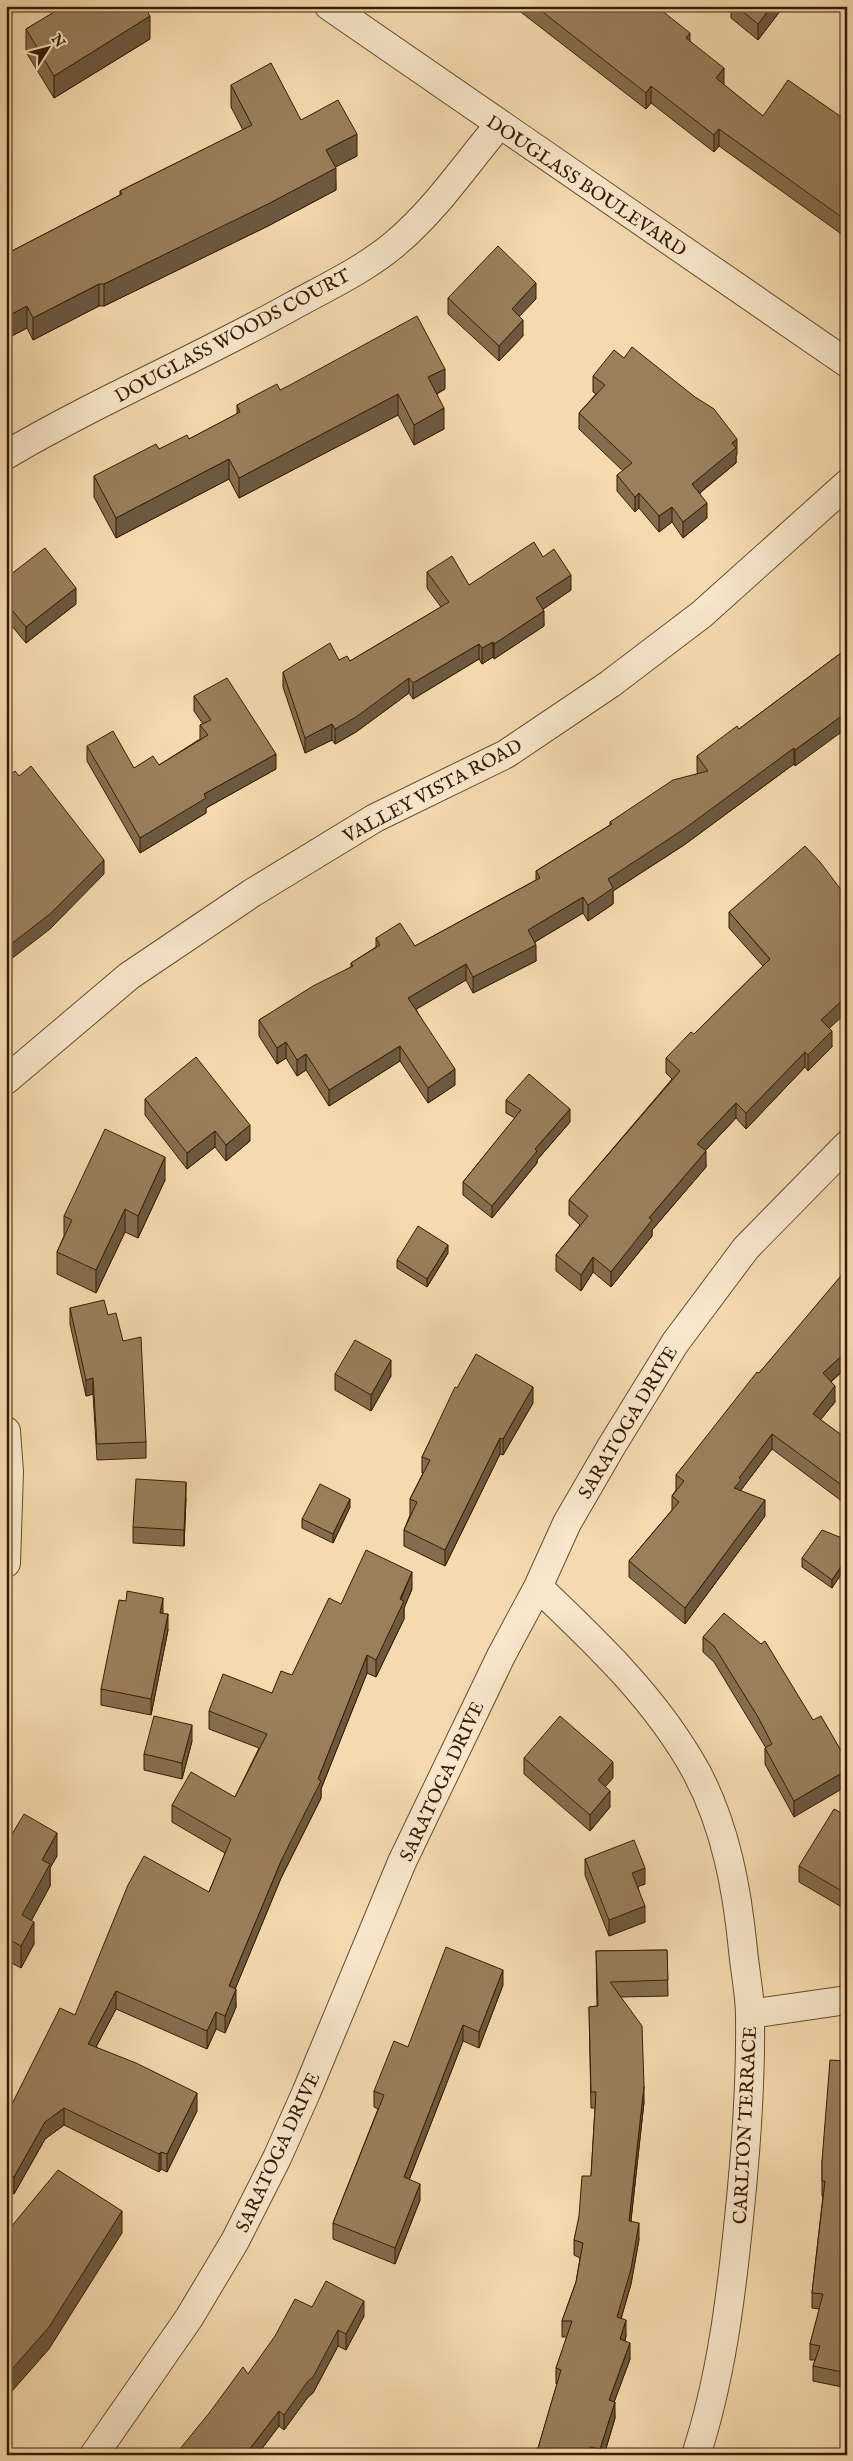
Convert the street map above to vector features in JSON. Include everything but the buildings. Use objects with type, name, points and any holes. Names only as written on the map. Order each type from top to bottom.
[{"type":"street","name":"DOUGLASS BOULEVARD","points":[[329,6],[499,125],[847,363]]},
{"type":"street","name":"DOUGLASS WOODS COURT","points":[[6,455],[58,424],[240,336],[348,276],[397,242],[423,218],[499,125]]},
{"type":"street","name":"VALLEY VISTA ROAD","points":[[6,1080],[129,976],[252,893],[375,818],[506,754],[610,684],[702,614],[847,484]]},
{"type":"street","name":"SARATOGA DRIVE","points":[[94,2455],[189,2318],[234,2241],[277,2158],[402,1862],[501,1656],[538,1587],[567,1523],[675,1342],[746,1248],[847,1145]]},
{"type":"street","points":[[6,1431],[9,1472],[6,1563]]},
{"type":"street","name":"CARLTON TERRACE","points":[[538,1587],[600,1645],[660,1716],[697,1774],[725,1844],[737,1894],[750,2014],[748,2136],[732,2295],[704,2429],[696,2455]]},
{"type":"street","points":[[750,2014],[847,2000]]}]
